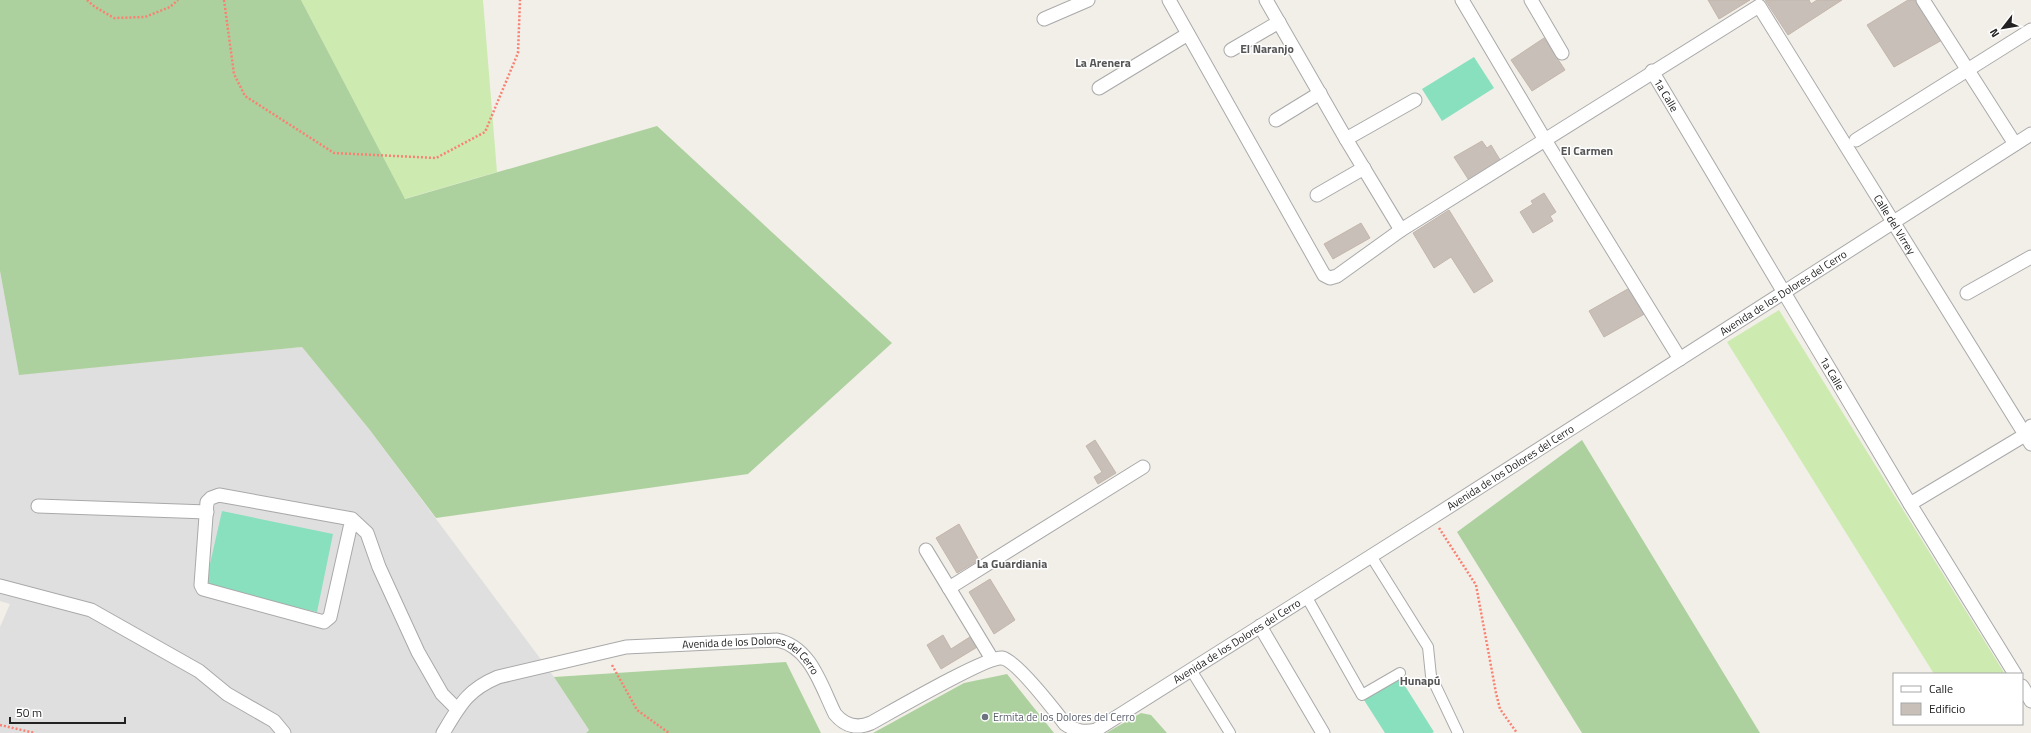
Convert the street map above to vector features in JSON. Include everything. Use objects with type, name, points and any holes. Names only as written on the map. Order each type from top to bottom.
[{"type":"street","points":[[1044,19],[1088,0]]},
{"type":"street","points":[[1169,0],[1324,275],[1330,278],[1337,276],[1402,230],[1652,71]]},
{"type":"street","points":[[1266,0],[1346,139],[1402,230]]},
{"type":"street","points":[[1462,0],[1545,140],[1680,359]]},
{"type":"street","points":[[1531,0],[1562,53]]},
{"type":"street","points":[[1923,0],[2015,144]]},
{"type":"street","name":"Calle del Virrey","points":[[1652,71],[1759,6],[1894,223],[2029,435]]},
{"type":"street","points":[[1231,50],[1279,22]]},
{"type":"street","points":[[1856,140],[2031,30]]},
{"type":"street","points":[[1099,88],[1188,34]]},
{"type":"street","name":"1a Calle","points":[[1652,71],[1910,504],[2014,673]]},
{"type":"street","points":[[1276,120],[1320,93]]},
{"type":"street","points":[[1346,139],[1415,100]]},
{"type":"street","name":"Avenida de los Dolores del Cerro","points":[[443,733],[470,693],[482,684],[498,677],[626,647],[777,640],[798,649],[804,655],[834,714],[845,723],[858,726],[871,723],[992,659],[1003,658],[1015,666],[1065,724],[1074,730],[1089,732],[1102,727],[1306,596],[1433,517],[2031,134]]},
{"type":"street","points":[[1317,196],[1364,168]]},
{"type":"street","points":[[1967,293],[2031,257]]},
{"type":"street","points":[[1910,504],[2029,435]]},
{"type":"street","points":[[949,588],[1143,467]]},
{"type":"street","points":[[352,519],[330,617],[324,622],[203,589],[200,580],[208,502],[211,498],[219,495],[352,519],[367,533],[379,567],[418,652],[442,694],[458,709]]},
{"type":"street","points":[[38,506],[207,512]]},
{"type":"street","points":[[926,550],[992,659]]},
{"type":"street","points":[[1371,556],[1428,647],[1431,676],[1458,733]]},
{"type":"street","points":[[0,586],[91,610],[199,671],[227,694],[274,721],[284,733]]},
{"type":"street","points":[[1306,596],[1362,695],[1400,672]]},
{"type":"street","points":[[1260,626],[1323,733]]},
{"type":"street","points":[[1191,670],[1230,733]]},
{"type":"street","points":[[2023,688],[2031,701]]},
{"type":"path","points":[[87,0],[95,8],[114,18],[145,17],[170,7],[178,0]]},
{"type":"path","points":[[224,0],[234,74],[245,96],[334,153],[436,158],[485,132],[518,53],[520,0]]},
{"type":"path","points":[[1433,517],[1476,585],[1500,708],[1517,733]]},
{"type":"path","points":[[604,652],[637,710],[670,733]]},
{"type":"path","points":[[0,725],[35,733]]},
{"type":"shaded area","points":[[0,271],[19,374],[302,347],[369,429],[554,677],[589,730],[586,733],[0,733],[0,627],[10,604],[0,601]]},
{"type":"green space","points":[[0,0],[301,0],[405,199],[657,126],[892,343],[748,474],[436,518],[369,429],[302,347],[19,375],[0,271]]},
{"type":"green space","points":[[301,0],[483,0],[497,172],[404,199]]},
{"type":"green space","points":[[1474,57],[1494,88],[1442,121],[1422,89]]},
{"type":"green space","points":[[1779,310],[2004,673],[1933,673],[1727,342]]},
{"type":"green space","points":[[1582,440],[1760,733],[1582,733],[1457,532]]},
{"type":"green space","points":[[222,511],[333,534],[317,612],[205,586]]},
{"type":"green space","points":[[786,662],[821,733],[586,733],[589,730],[554,677]]},
{"type":"green space","points":[[1007,674],[1054,733],[873,733],[964,683]]},
{"type":"green space","points":[[1400,678],[1434,732],[1385,733],[1364,700]]},
{"type":"green space","points":[[1141,713],[1151,715],[1167,733],[1106,733]]},
{"type":"building","points":[[1708,0],[1750,0],[1719,19]]},
{"type":"building","points":[[1765,0],[1809,0],[1811,4],[1817,0],[1842,0],[1788,35]]},
{"type":"building","points":[[1908,0],[1917,0],[1944,39],[1894,67],[1867,25]]},
{"type":"building","points":[[1544,38],[1565,70],[1532,91],[1511,60]]},
{"type":"building","points":[[1482,141],[1487,148],[1491,145],[1502,163],[1470,182],[1454,157]]},
{"type":"building","points":[[1544,193],[1556,212],[1550,216],[1553,221],[1533,233],[1520,212],[1533,204],[1531,201]]},
{"type":"building","points":[[1449,210],[1493,281],[1474,293],[1451,257],[1434,268],[1413,233]]},
{"type":"building","points":[[1361,223],[1370,238],[1333,259],[1324,244]]},
{"type":"building","points":[[1633,286],[1648,312],[1604,337],[1589,311]]},
{"type":"building","points":[[1095,440],[1116,473],[1098,484],[1094,477],[1102,472],[1086,446]]},
{"type":"building","points":[[959,524],[979,560],[957,573],[936,538]]},
{"type":"building","points":[[990,579],[1015,620],[994,634],[969,592]]},
{"type":"building","points":[[943,635],[951,649],[973,635],[979,646],[941,669],[927,645]]},
{"type":"place","name":"Ermita de los Dolores del Cerro","points":[[985,717]]},
{"type":"district","name":"El Naranjo","points":[[1267,48]]},
{"type":"district","name":"La Arenera","points":[[1103,62]]},
{"type":"district","name":"El Carmen","points":[[1587,150]]},
{"type":"district","name":"La Guardiania","points":[[1012,563]]},
{"type":"district","name":"Hunapú","points":[[1420,680]]}]
